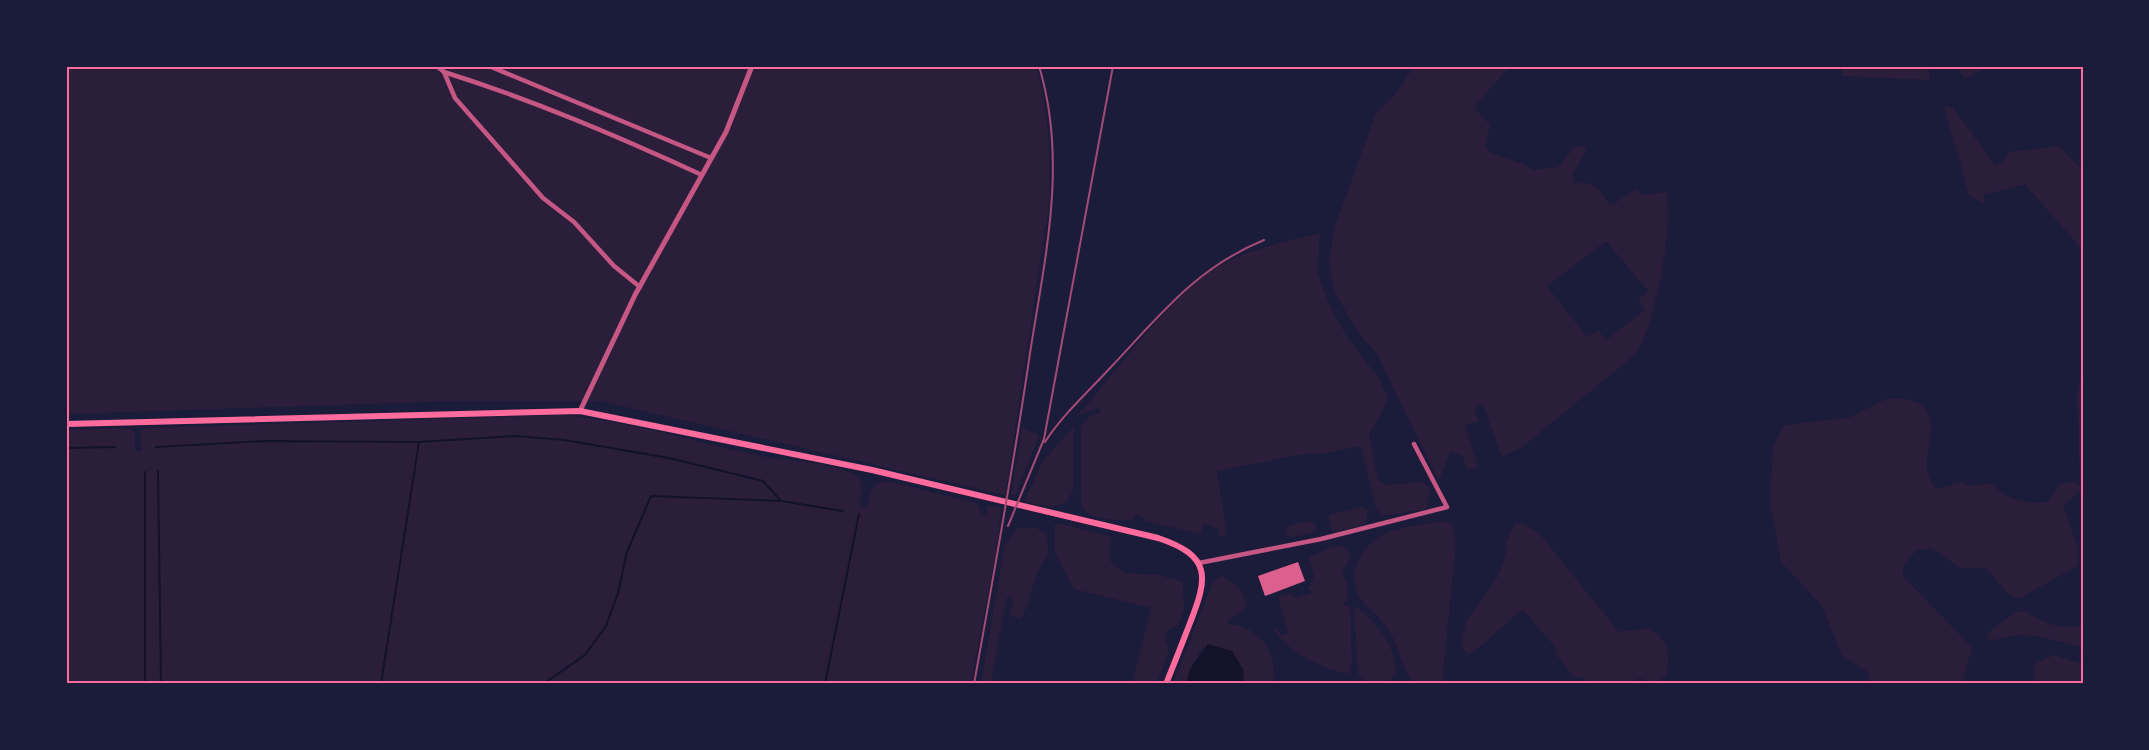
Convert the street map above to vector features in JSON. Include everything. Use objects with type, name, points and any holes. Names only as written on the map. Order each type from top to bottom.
[{"type":"main road","points":[[66,424],[580,411],[606,414],[872,470],[1158,538],[1184,548],[1199,563],[1203,578],[1201,594],[1166,684]]},
{"type":"street","points":[[437,66],[444,72],[507,92],[600,128],[702,175]]},
{"type":"street","points":[[489,66],[711,158]]},
{"type":"street","points":[[580,411],[639,287],[726,132],[752,66]]},
{"type":"street","points":[[444,72],[455,98],[543,198],[574,222],[614,266],[639,287]]},
{"type":"street","points":[[1199,563],[1321,539],[1447,507],[1414,444]]},
{"type":"shaded area","points":[[66,66],[1036,66],[1044,100],[1048,134],[1049,204],[1005,495],[600,401],[457,401],[66,414]]},
{"type":"shaded area","points":[[1414,66],[1468,66],[1473,69],[1475,66],[1510,66],[1474,107],[1490,125],[1485,146],[1490,153],[1523,164],[1533,170],[1558,167],[1576,145],[1587,148],[1573,174],[1574,184],[1587,183],[1596,187],[1610,206],[1638,188],[1642,195],[1666,192],[1668,207],[1665,250],[1656,299],[1650,322],[1636,354],[1521,448],[1502,457],[1483,405],[1476,406],[1475,412],[1479,421],[1465,425],[1478,467],[1467,470],[1463,456],[1450,451],[1440,478],[1437,478],[1376,352],[1359,334],[1335,293],[1329,263],[1335,226],[1376,113],[1398,91]],"holes":[[[1606,241],[1648,291],[1638,300],[1645,310],[1606,340],[1598,330],[1587,337],[1547,286]]]},
{"type":"shaded area","points":[[1842,66],[1928,66],[1930,80],[1842,76]]},
{"type":"shaded area","points":[[1957,66],[1986,66],[1965,79]]},
{"type":"shaded area","points":[[1944,106],[1953,108],[1995,165],[2003,163],[2008,152],[2059,146],[2083,170],[2083,251],[2025,184],[1984,195],[1984,204],[1969,195]]},
{"type":"shaded area","points":[[1320,233],[1317,272],[1329,304],[1347,337],[1378,377],[1388,397],[1381,415],[1369,434],[1378,480],[1387,485],[1423,482],[1431,489],[1426,509],[1382,516],[1376,509],[1361,446],[1321,454],[1303,454],[1217,471],[1227,536],[1219,536],[1219,529],[1203,523],[1201,534],[1144,521],[1144,517],[1135,514],[1133,520],[1113,520],[1091,515],[1081,504],[1081,427],[1090,416],[1101,412],[1099,408],[1078,415],[1163,314],[1207,274],[1237,257]]},
{"type":"shaded area","points":[[2083,367],[2083,477],[2080,477],[2077,397]]},
{"type":"shaded area","points":[[1903,398],[1924,405],[1930,416],[1927,464],[1931,481],[1937,489],[1961,482],[1971,486],[1990,483],[2016,499],[2047,502],[2059,485],[2075,481],[2083,488],[2063,506],[2077,545],[2077,566],[2019,599],[2008,594],[1986,568],[1960,568],[1931,548],[1916,551],[1903,565],[1903,576],[1972,647],[1962,684],[1871,684],[1868,672],[1842,656],[1822,606],[1781,562],[1770,502],[1773,446],[1784,425],[1848,418],[1886,399]]},
{"type":"shaded area","points":[[564,415],[640,428],[766,457],[815,463],[840,469],[859,478],[862,490],[859,504],[867,508],[874,487],[886,481],[977,503],[982,514],[988,517],[986,505],[1001,508],[998,542],[971,684],[66,684],[66,430],[127,428],[134,431],[136,451],[142,451],[140,432],[144,428]]},
{"type":"shaded area","points":[[1074,426],[1073,491],[1065,503],[1052,507],[1024,502],[1043,461]]},
{"type":"shaded area","points":[[1022,428],[1039,435],[1015,496],[1011,494]]},
{"type":"shaded area","points":[[1362,507],[1368,510],[1365,524],[1336,532],[1332,531],[1328,518],[1331,514]]},
{"type":"shaded area","points":[[1306,521],[1315,523],[1316,528],[1310,534],[1291,537],[1287,534],[1286,530],[1289,526]]},
{"type":"shaded area","points":[[1445,521],[1453,525],[1456,543],[1442,684],[1415,684],[1386,626],[1359,596],[1355,585],[1355,573],[1363,552],[1381,536],[1405,527]]},
{"type":"shaded area","points":[[1058,523],[1112,537],[1108,555],[1113,566],[1126,573],[1159,575],[1183,582],[1184,609],[1178,625],[1168,629],[1164,638],[1169,649],[1157,684],[1132,684],[1151,608],[1074,589],[1055,553],[1054,526]]},
{"type":"shaded area","points":[[1515,524],[1524,524],[1539,533],[1619,632],[1649,628],[1661,638],[1668,654],[1666,676],[1654,684],[1640,678],[1628,684],[1589,684],[1583,677],[1574,677],[1557,656],[1555,647],[1524,611],[1519,612],[1474,652],[1468,654],[1461,647],[1466,621],[1497,578],[1506,554],[1506,542]]},
{"type":"shaded area","points":[[1017,528],[1037,528],[1047,535],[1049,555],[1038,572],[1021,619],[1010,616],[1013,601],[1010,595],[1006,599],[991,684],[981,684],[1005,544]]},
{"type":"shaded area","points":[[1342,546],[1350,552],[1343,574],[1343,578],[1347,580],[1347,601],[1343,604],[1350,607],[1352,660],[1349,674],[1318,664],[1296,652],[1279,637],[1274,629],[1277,628],[1282,636],[1288,633],[1278,597],[1291,593],[1296,598],[1314,592],[1308,589],[1314,576],[1309,557],[1332,547]]},
{"type":"shaded area","points":[[1222,576],[1240,589],[1245,603],[1245,610],[1228,620],[1229,624],[1241,626],[1250,631],[1265,644],[1273,662],[1274,684],[1244,684],[1244,679],[1203,647],[1190,669],[1186,684],[1173,684],[1213,581]]},
{"type":"shaded area","points":[[1354,607],[1357,607],[1379,628],[1393,653],[1396,674],[1387,682],[1371,684],[1358,673]]},
{"type":"shaded area","points":[[2025,611],[2052,624],[2067,627],[2083,626],[2083,647],[2036,636],[2016,635],[1990,641],[1987,633],[2016,612]]},
{"type":"shaded area","points":[[1208,644],[1232,651],[1243,669],[1244,684],[1186,684],[1190,669]]},
{"type":"shaded area","points":[[2054,655],[2083,664],[2083,684],[2038,684],[2034,673],[2036,663]]},
{"type":"building","points":[[1298,562],[1305,581],[1265,596],[1258,576]]},
{"type":"waterway","points":[[156,447],[263,441],[419,442],[516,436],[564,440],[669,458],[763,481],[781,501]]},
{"type":"waterway","points":[[381,684],[419,442]]},
{"type":"waterway","points":[[66,448],[115,447]]},
{"type":"waterway","points":[[158,471],[161,684]]},
{"type":"waterway","points":[[145,472],[145,684]]},
{"type":"waterway","points":[[543,684],[585,655],[606,626],[618,593],[627,552],[651,496],[781,501],[843,511]]},
{"type":"waterway","points":[[825,684],[859,514]]},
{"type":"railway","points":[[974,684],[1017,436],[1051,210],[1052,138],[1048,102],[1039,66]]},
{"type":"railway","points":[[1008,526],[1044,439],[1113,66]]},
{"type":"railway","points":[[1045,442],[1076,403],[1181,294],[1218,264],[1264,240]]}]
